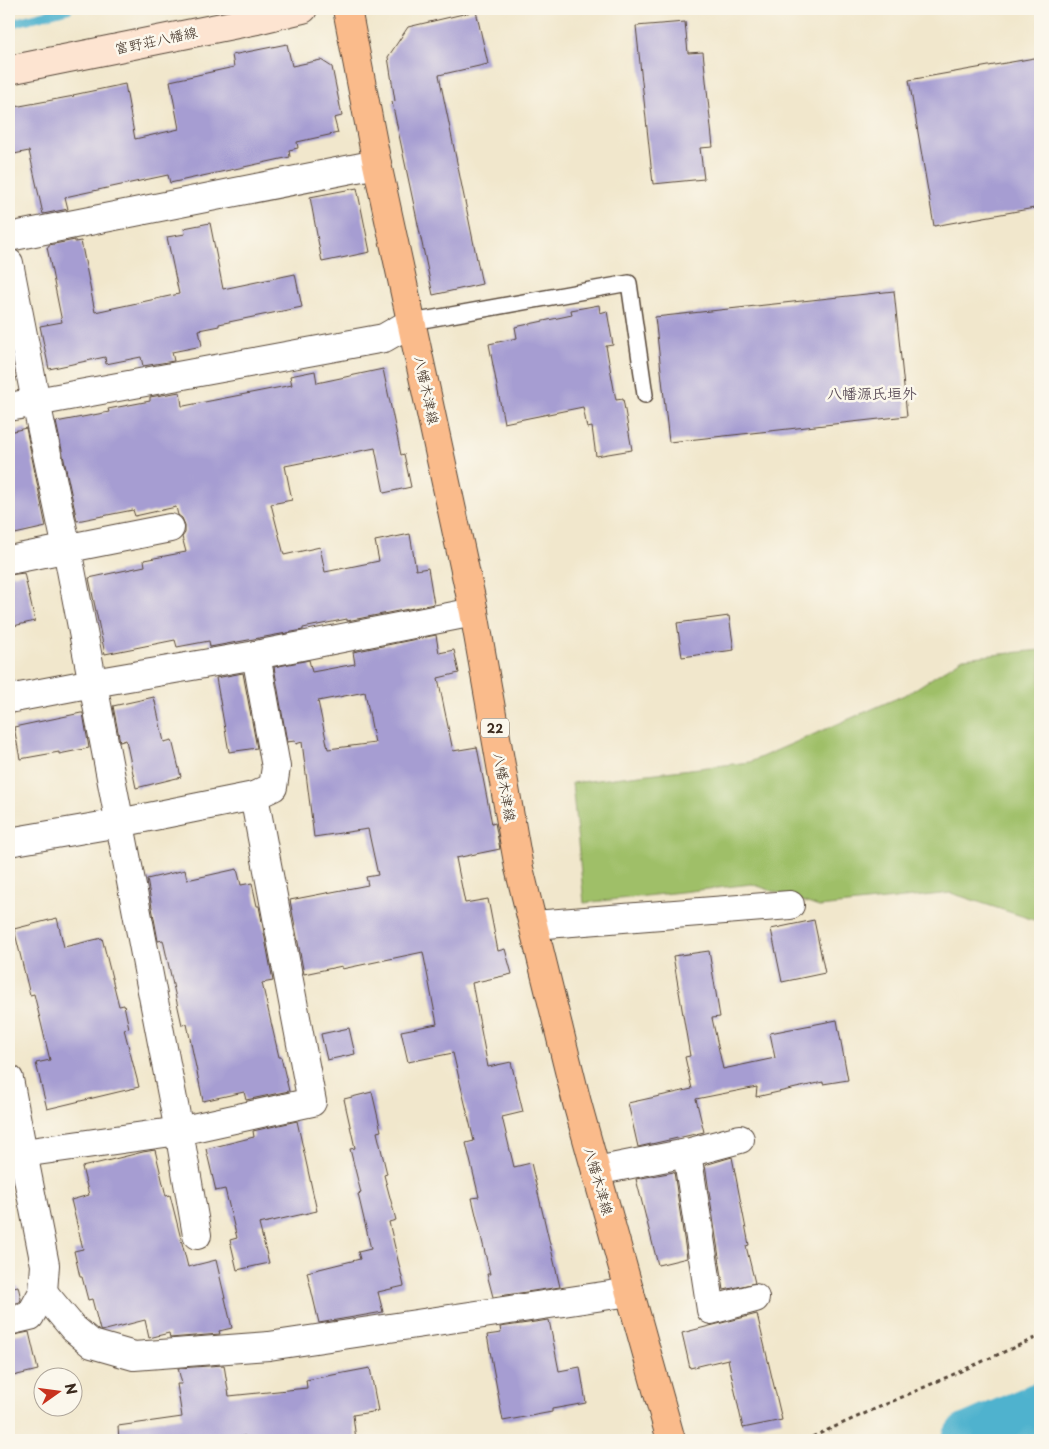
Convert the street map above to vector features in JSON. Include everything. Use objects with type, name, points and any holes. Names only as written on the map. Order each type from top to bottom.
[{"type":"main road","name":"富野荘八幡線","points":[[9,70],[303,9]]},
{"type":"main road","name":"八幡木津線","points":[[347,9],[377,164],[474,612],[519,868],[577,1103],[671,1440]]},
{"type":"street","points":[[9,237],[377,164]]},
{"type":"street","points":[[9,263],[93,683],[179,1131],[197,1235]]},
{"type":"street","points":[[9,407],[384,338],[412,322]]},
{"type":"street","points":[[9,560],[170,528]]},
{"type":"street","points":[[9,699],[256,655],[474,612]]},
{"type":"street","points":[[9,842],[119,823],[254,796],[274,787],[276,767],[256,655]]},
{"type":"street","points":[[23,1153],[179,1131],[312,1102],[254,796]]},
{"type":"street","points":[[534,925],[790,905]]},
{"type":"street","points":[[9,1079],[45,1266],[43,1292],[30,1316],[9,1321]]},
{"type":"street","points":[[596,1172],[687,1153],[740,1139]]},
{"type":"street","points":[[687,1153],[711,1310],[755,1298]]},
{"type":"street","points":[[43,1292],[73,1328],[92,1344],[134,1356],[268,1346],[630,1292]]},
{"type":"lane","points":[[412,322],[629,283],[645,395]]},
{"type":"path","points":[[805,1440],[1040,1336]]},
{"type":"green space","points":[[1040,650],[1040,922],[951,893],[819,907],[752,884],[584,903],[572,783],[750,762],[909,693],[963,658]]},
{"type":"building","points":[[476,11],[488,64],[439,75],[482,284],[433,295],[392,102],[395,101],[388,57],[408,27]]},
{"type":"building","points":[[685,22],[688,53],[703,52],[713,147],[700,148],[704,179],[653,184],[636,26]]},
{"type":"building","points":[[287,44],[292,66],[321,60],[332,67],[342,116],[334,118],[338,133],[297,142],[298,148],[289,150],[290,157],[170,183],[168,175],[65,197],[68,209],[43,214],[29,151],[9,155],[9,108],[125,84],[135,139],[179,129],[170,81],[234,67],[232,55]]},
{"type":"building","points":[[1040,57],[1040,207],[934,226],[909,80]]},
{"type":"building","points":[[357,188],[370,252],[322,262],[310,197]]},
{"type":"building","points":[[210,223],[223,289],[295,274],[302,307],[199,330],[202,346],[172,352],[174,361],[143,366],[141,357],[106,364],[105,357],[49,369],[40,326],[62,322],[47,247],[49,245],[75,240],[75,242],[81,241],[95,312],[179,294],[167,237],[185,234],[184,228]]},
{"type":"building","points":[[894,291],[907,416],[669,442],[655,317]]},
{"type":"building","points":[[599,305],[600,313],[607,311],[613,345],[606,346],[616,400],[623,399],[632,450],[596,456],[592,427],[587,428],[583,407],[504,423],[489,344],[517,338],[515,327],[572,315],[571,310]]},
{"type":"building","points":[[383,369],[401,455],[404,454],[411,487],[384,493],[375,448],[285,466],[292,500],[271,504],[284,555],[320,547],[325,572],[379,561],[375,541],[410,534],[416,570],[428,568],[434,604],[347,621],[347,619],[303,628],[303,630],[210,647],[209,641],[177,647],[175,640],[105,654],[89,578],[145,566],[144,560],[186,552],[182,537],[185,533],[185,525],[182,518],[178,515],[176,507],[135,516],[133,510],[77,521],[56,422],[109,412],[108,409],[150,401],[150,397],[180,392],[182,406],[184,406],[292,385],[290,376],[315,371],[317,383]]},
{"type":"building","points":[[26,428],[46,527],[15,534],[9,505],[9,432]]},
{"type":"building","points":[[24,573],[35,621],[9,627],[9,575]]},
{"type":"building","points":[[729,616],[734,650],[682,657],[677,623]]},
{"type":"building","points":[[436,635],[439,653],[454,650],[459,673],[438,678],[453,751],[477,747],[492,824],[495,823],[500,849],[456,858],[465,903],[488,899],[498,951],[505,949],[512,974],[472,983],[488,1067],[511,1062],[523,1112],[502,1117],[514,1167],[531,1163],[560,1287],[493,1297],[487,1274],[490,1274],[472,1198],[479,1197],[466,1143],[474,1141],[453,1053],[408,1062],[401,1031],[437,1024],[423,952],[342,969],[342,966],[304,974],[290,900],[368,885],[366,877],[378,875],[368,829],[314,837],[302,742],[296,744],[295,741],[287,742],[274,667],[309,660],[312,672],[355,664],[353,652]],"holes":[[[365,692],[375,743],[328,749],[318,701]]]},
{"type":"building","points":[[243,673],[257,748],[229,752],[216,678]]},
{"type":"building","points":[[154,697],[164,742],[172,740],[181,777],[136,788],[126,740],[120,742],[113,706]]},
{"type":"building","points":[[83,713],[89,748],[20,759],[14,727]]},
{"type":"building","points":[[237,869],[241,885],[252,883],[257,906],[259,906],[273,981],[262,983],[289,1091],[246,1100],[244,1092],[203,1101],[187,1024],[182,1025],[163,940],[158,941],[147,879],[185,870],[187,880]]},
{"type":"building","points":[[57,918],[64,947],[102,938],[119,1006],[124,1005],[129,1028],[124,1029],[139,1087],[47,1109],[36,1063],[50,1060],[34,994],[30,995],[14,929]]},
{"type":"building","points":[[814,920],[825,973],[782,982],[771,929]]},
{"type":"building","points":[[709,951],[720,1017],[712,1018],[723,1069],[775,1058],[770,1033],[837,1020],[848,1080],[823,1084],[823,1082],[756,1097],[757,1087],[696,1099],[704,1132],[638,1147],[628,1103],[692,1089],[685,1057],[690,1056],[673,956]]},
{"type":"building","points":[[349,1028],[355,1054],[327,1060],[321,1034]]},
{"type":"building","points":[[372,1092],[381,1131],[377,1132],[387,1174],[384,1175],[396,1220],[389,1222],[404,1286],[378,1292],[383,1312],[319,1323],[307,1272],[360,1259],[358,1252],[371,1249],[358,1194],[361,1193],[350,1149],[355,1148],[344,1099]]},
{"type":"building","points":[[297,1121],[317,1211],[259,1224],[269,1263],[237,1270],[230,1240],[237,1238],[225,1189],[216,1191],[206,1149],[254,1137],[253,1131]]},
{"type":"building","points":[[155,1150],[166,1196],[170,1195],[188,1267],[216,1260],[232,1328],[219,1331],[220,1334],[170,1338],[169,1333],[149,1338],[145,1320],[102,1331],[100,1330],[92,1299],[88,1300],[74,1251],[83,1249],[71,1200],[89,1195],[82,1167]]},
{"type":"building","points":[[732,1157],[749,1245],[746,1246],[755,1283],[724,1290],[705,1165]]},
{"type":"building","points":[[674,1172],[687,1258],[658,1265],[636,1179]]},
{"type":"building","points":[[18,1286],[20,1302],[9,1305],[9,1288]]},
{"type":"building","points":[[757,1314],[782,1420],[743,1428],[728,1359],[690,1368],[682,1333]]},
{"type":"building","points":[[549,1320],[559,1371],[580,1367],[586,1403],[552,1409],[552,1412],[503,1421],[487,1335],[501,1333],[500,1327]]},
{"type":"building","points":[[29,1332],[37,1366],[32,1366],[32,1371],[9,1377],[9,1336]]},
{"type":"building","points":[[224,1365],[229,1396],[307,1388],[306,1380],[370,1368],[378,1411],[353,1415],[356,1440],[245,1440],[245,1436],[213,1440],[119,1440],[118,1426],[182,1417],[177,1384],[182,1384],[178,1368]]},
{"type":"waterway","points":[[9,24],[68,9]]},
{"type":"waterway","points":[[969,1440],[1040,1409]]},
{"type":"district","name":"八幡源氏垣外","points":[[872,392]]}]
